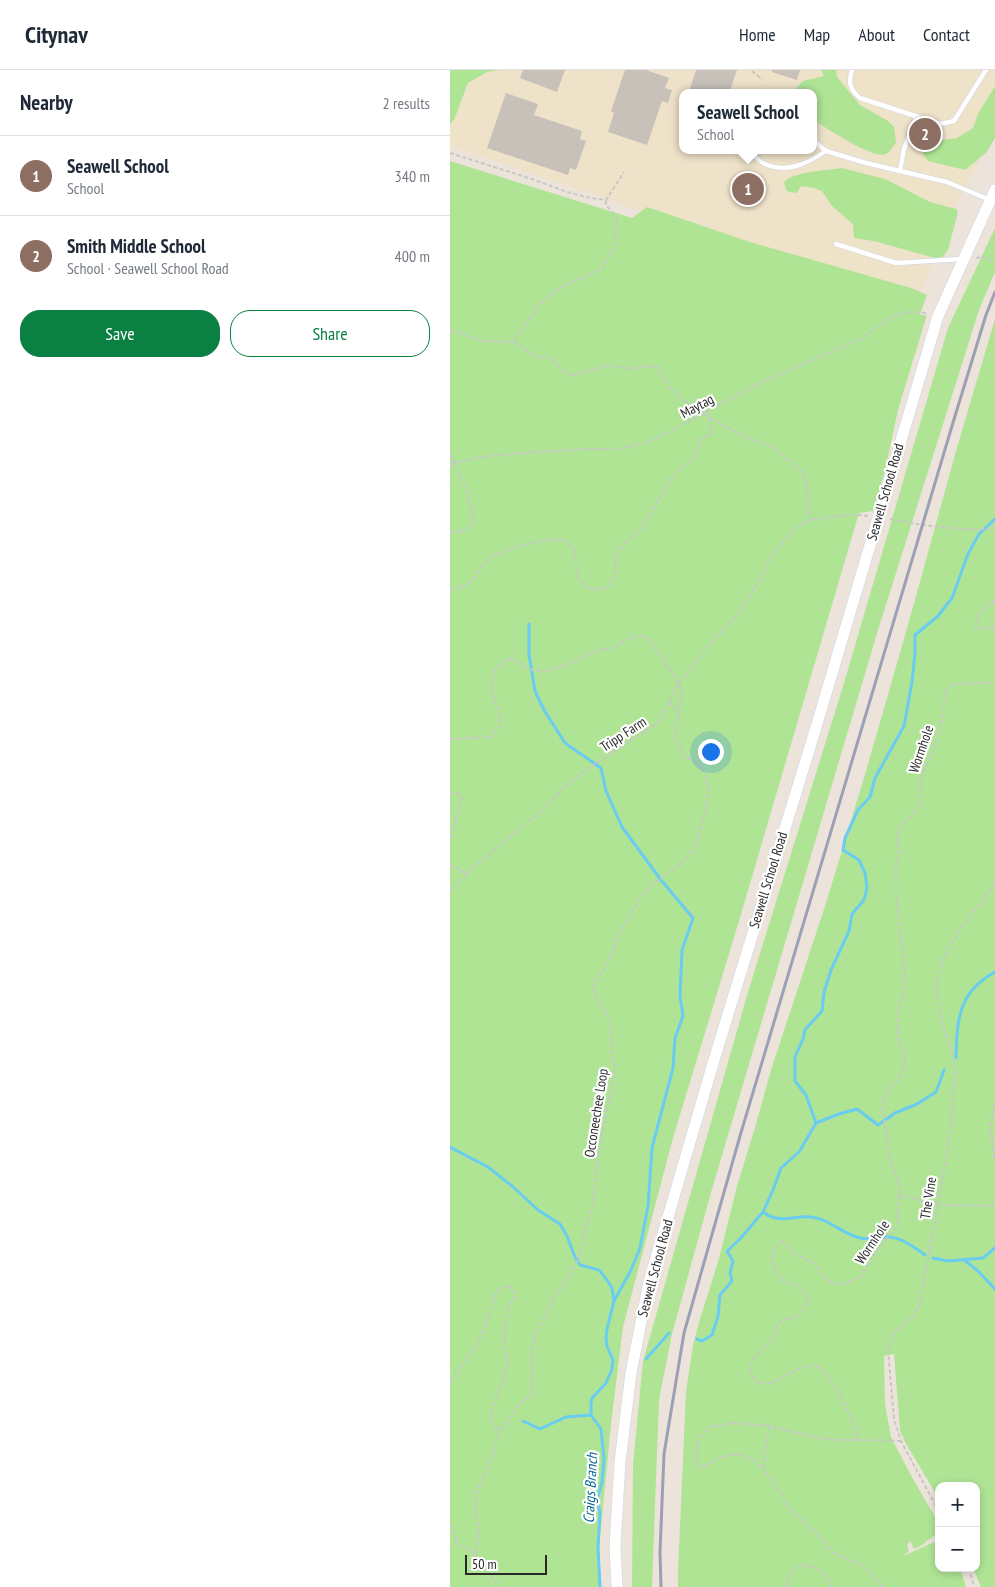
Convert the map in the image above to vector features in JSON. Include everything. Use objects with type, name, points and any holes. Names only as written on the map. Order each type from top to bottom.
[{"type":"street","name":"Seawell School Road","points":[[616,1587],[616,1530],[620,1462],[630,1374],[649,1282],[719,1042],[938,316],[992,195]]},
{"type":"lane","points":[[852,70],[850,86],[853,92],[860,98],[940,124],[954,121],[986,70]]},
{"type":"lane","points":[[900,171],[904,149],[916,117]]},
{"type":"lane","points":[[817,143],[826,151],[992,195]]},
{"type":"lane","points":[[753,154],[769,166],[782,168],[794,167],[811,161],[826,151]]},
{"type":"lane","points":[[836,244],[896,263],[963,259]]},
{"type":"path","points":[[752,71],[763,80]]},
{"type":"path","points":[[450,153],[567,192],[606,200]]},
{"type":"path","points":[[514,342],[538,307],[556,290],[603,268],[614,246],[617,218],[606,205],[606,200],[624,172]]},
{"type":"path","points":[[963,259],[983,257],[995,263]]},
{"type":"path","name":"Maytag","points":[[450,467],[455,463],[481,457],[617,449],[650,442],[760,384],[863,338],[886,320],[896,315],[908,312],[926,312],[938,316]]},
{"type":"path","points":[[450,330],[482,341],[514,342],[536,357],[553,358],[561,370],[574,376],[607,365],[630,369],[645,366],[658,367],[670,387],[685,402],[748,438],[773,447],[785,459],[792,461],[805,476],[810,520]]},
{"type":"path","points":[[450,591],[472,580],[488,559],[504,550],[554,539],[564,540],[572,547],[576,556],[579,580],[586,587],[595,590],[612,583],[616,575],[617,553],[624,544],[639,532],[672,478],[696,453],[700,440],[711,434],[709,417]]},
{"type":"path","points":[[450,454],[466,489],[474,519],[472,525],[467,529],[450,532]]},
{"type":"path","name":"Tripp Farm","points":[[450,890],[483,859],[546,807],[562,789],[584,770],[658,723],[679,683],[711,643],[738,615],[771,557],[788,536],[800,525],[810,520],[861,514],[923,525],[971,530],[995,528]]},
{"type":"path","points":[[995,601],[982,611],[976,621],[976,629],[982,630],[988,626],[995,627]]},
{"type":"path","points":[[450,739],[491,736],[500,726],[500,715],[494,701],[491,684],[495,671],[501,663],[509,659],[515,658],[529,669],[545,672],[571,663],[594,650],[613,648],[632,637],[642,636],[649,639],[679,683]]},
{"type":"path","name":"Wormhole","points":[[858,1440],[854,1424],[835,1385],[823,1369],[809,1365],[768,1384],[760,1383],[753,1378],[750,1370],[753,1360],[773,1337],[777,1325],[782,1320],[794,1318],[802,1314],[806,1307],[807,1298],[803,1290],[796,1284],[781,1280],[777,1274],[773,1257],[776,1245],[782,1241],[795,1254],[812,1263],[825,1279],[834,1284],[842,1284],[860,1278],[877,1251],[898,1225],[897,1206],[900,1185],[891,1165],[882,1105],[884,1096],[900,1077],[904,1067],[905,1056],[898,1036],[897,1016],[906,975],[896,895],[897,841],[899,831],[904,823],[921,804],[920,783],[932,754],[943,717],[944,691],[954,684],[995,681]]},
{"type":"path","name":"Occoneechee Loop","points":[[500,1429],[504,1428],[514,1410],[532,1394],[533,1374],[530,1357],[535,1336],[544,1316],[569,1277],[580,1255],[584,1232],[592,1209],[600,1142],[616,1072],[611,1045],[611,1027],[604,1009],[596,999],[593,985],[610,960],[620,932],[640,899],[654,883],[684,861],[696,844],[704,816],[709,788],[702,767],[685,756],[675,737],[682,691],[679,683]]},
{"type":"path","points":[[669,702],[680,713]]},
{"type":"path","points":[[450,794],[454,792],[462,797],[450,840]]},
{"type":"path","points":[[450,864],[468,874]]},
{"type":"path","name":"The Vine","points":[[935,1505],[901,1441],[894,1419],[888,1350],[895,1331],[917,1312],[920,1303],[938,1205],[951,1112],[955,1072],[949,1044],[942,1024],[938,978],[941,965],[951,944],[995,884]]},
{"type":"path","points":[[995,1103],[990,1128],[995,1162]]},
{"type":"path","points":[[900,1195],[938,1205],[995,1206]]},
{"type":"path","points":[[450,1383],[478,1343],[496,1293],[501,1288],[508,1286],[514,1291],[515,1296],[508,1308],[504,1335],[508,1364],[490,1415],[491,1422],[500,1429],[492,1456],[476,1496],[475,1509],[478,1526],[476,1554]]},
{"type":"path","points":[[882,1587],[865,1567],[833,1552],[788,1507],[763,1468],[750,1458],[737,1454],[720,1457],[702,1468],[698,1464],[696,1454],[699,1439],[710,1427],[733,1423],[769,1426],[835,1440],[901,1441]]},
{"type":"path","points":[[763,1468],[769,1426]]},
{"type":"path","points":[[450,1524],[457,1543],[476,1554],[482,1565],[500,1587]]},
{"type":"path","points":[[786,1587],[788,1577],[796,1567],[804,1566],[819,1570],[830,1580],[832,1587]]},
{"type":"path","points":[[970,1572],[974,1587]]},
{"type":"shaded area","points":[[450,70],[995,70],[995,130],[957,204],[916,305],[450,146]]},
{"type":"green space","points":[[450,70],[500,70],[487,72],[468,83],[454,120],[450,124]]},
{"type":"green space","points":[[821,70],[836,70],[837,77],[860,105],[888,121],[894,127],[896,143],[886,154],[880,155],[861,148],[817,122],[817,89],[796,89],[803,81],[824,76]]},
{"type":"green space","points":[[995,86],[995,138],[986,153],[965,170],[928,161],[923,155],[924,151],[937,141],[957,138],[973,128],[979,112]]},
{"type":"green space","points":[[450,161],[632,218],[647,207],[750,242],[911,288],[927,295],[920,315],[926,315],[926,318],[898,410],[885,471],[873,511],[859,513],[673,1138],[623,1327],[611,1424],[599,1549],[601,1587],[450,1587]]},
{"type":"green space","points":[[842,168],[885,179],[930,202],[956,209],[958,212],[948,250],[943,257],[935,258],[874,241],[854,238],[853,224],[832,206],[822,191],[801,186],[797,193],[786,190],[784,182],[794,176]]},
{"type":"green space","points":[[995,228],[995,272],[979,310],[878,630],[712,1189],[672,1334],[659,1400],[652,1587],[632,1587],[633,1465],[643,1361],[748,992],[844,683],[948,328]]},
{"type":"green space","points":[[995,319],[995,1587],[981,1587],[975,1572],[980,1572],[980,1482],[935,1482],[935,1492],[905,1442],[900,1430],[894,1354],[884,1356],[885,1404],[891,1437],[935,1517],[935,1535],[914,1549],[910,1541],[907,1545],[909,1551],[903,1556],[935,1542],[935,1572],[961,1572],[966,1587],[678,1587],[686,1392],[693,1345],[771,1070],[827,900],[866,771]]},
{"type":"building","points":[[523,70],[565,70],[557,92],[520,78]]},
{"type":"building","points":[[625,70],[646,70],[669,78],[665,88],[672,90],[668,103],[662,101],[647,145],[608,132],[614,113],[611,111]]},
{"type":"building","points":[[696,70],[737,70],[730,89],[690,89]]},
{"type":"building","points":[[772,70],[800,70],[797,80],[772,72]]},
{"type":"building","points":[[506,93],[538,104],[534,115],[582,131],[580,139],[586,141],[576,170],[570,168],[568,175],[487,148]]},
{"type":"waterway","points":[[816,1123],[806,1095],[795,1081],[795,1057],[805,1030],[822,1011],[824,992],[831,970],[849,931],[852,914],[864,900],[867,888],[865,873],[859,860],[843,850],[845,838],[858,810],[870,797],[875,778],[904,726],[912,682],[915,635],[938,616],[952,598],[968,554],[979,534],[995,519]]},
{"type":"waterway","points":[[529,624],[529,655],[535,691],[544,710],[565,743],[601,768],[606,791],[622,827],[661,880],[693,918],[682,950],[680,996],[683,1016],[675,1038],[673,1068],[652,1148],[648,1206],[640,1248],[631,1270],[614,1301]]},
{"type":"waterway","points":[[956,1058],[957,1031],[962,1008],[973,989],[995,972]]},
{"type":"waterway","points":[[697,1339],[702,1341],[712,1335],[718,1316],[720,1295],[732,1281],[730,1273],[733,1261],[727,1251],[763,1212],[781,1168],[799,1152],[816,1123],[857,1109],[878,1125],[895,1113],[917,1104],[936,1092],[944,1070]]},
{"type":"waterway","name":"Craigs Branch","points":[[450,1147],[488,1167],[538,1210],[560,1224],[580,1265],[599,1270],[612,1288],[614,1301],[606,1338],[613,1360],[612,1369],[606,1383],[592,1398],[591,1404],[591,1415],[601,1429],[604,1459],[602,1482],[598,1496],[600,1512],[598,1547],[600,1587]]},
{"type":"waterway","points":[[763,1212],[769,1216],[781,1219],[818,1218],[860,1238],[892,1237],[907,1243],[925,1255]]},
{"type":"waterway","points":[[933,1258],[948,1261],[983,1258],[995,1248]]},
{"type":"waterway","points":[[964,1260],[978,1271],[995,1289]]},
{"type":"waterway","points":[[646,1359],[669,1333]]},
{"type":"waterway","points":[[523,1421],[540,1429],[566,1417],[591,1415]]},
{"type":"railway","points":[[661,1587],[660,1552],[664,1454],[684,1333],[740,1136],[955,416],[986,315],[995,292]]},
{"type":"place","name":"Smith Middle School","points":[[925,134]]},
{"type":"place","name":"Seawell School","points":[[748,189]]}]
